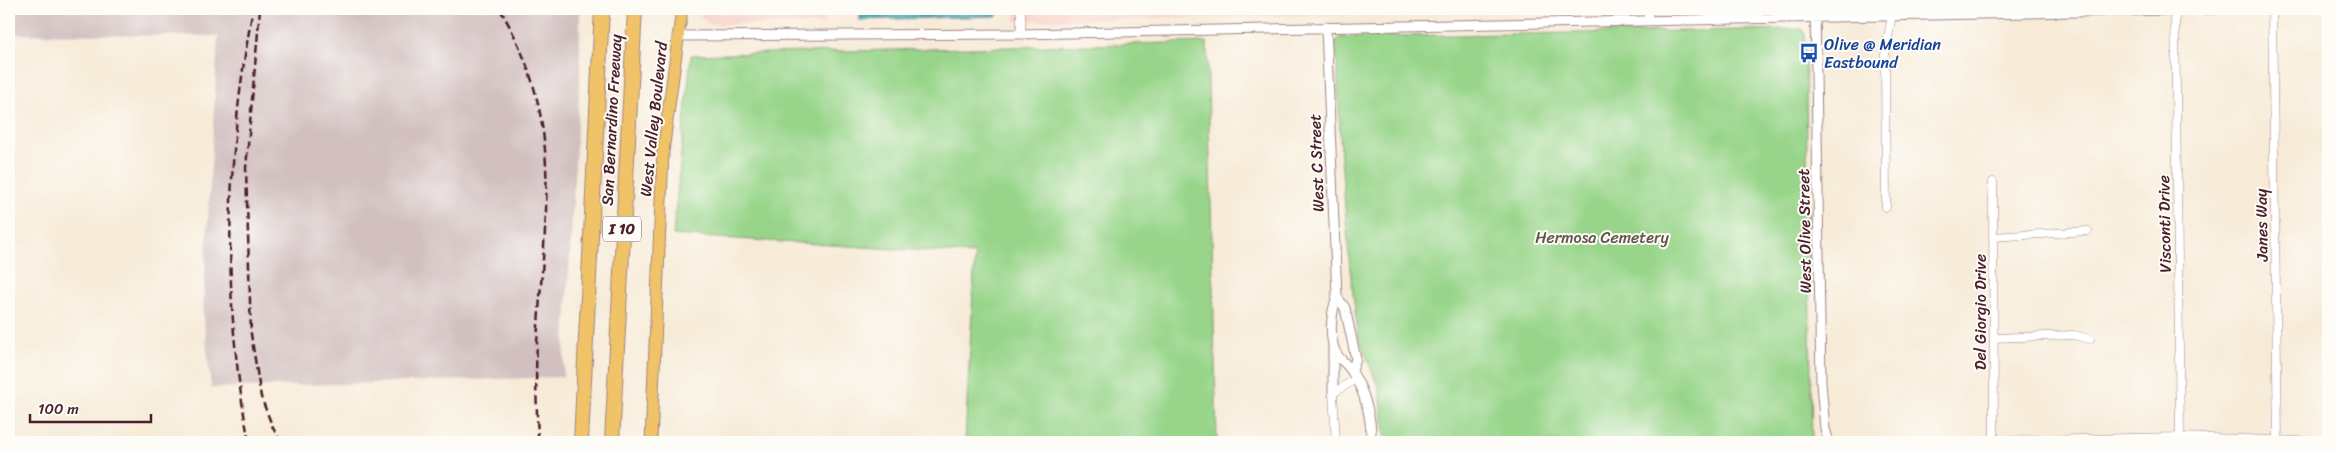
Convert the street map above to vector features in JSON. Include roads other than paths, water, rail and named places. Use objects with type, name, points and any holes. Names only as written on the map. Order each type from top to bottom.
[{"type":"highway","points":[[592,9],[597,101]]},
{"type":"highway","name":"San Bernardino Freeway","points":[[581,442],[602,9]]},
{"type":"highway","name":"San Bernardino Freeway","points":[[612,442],[636,11]]},
{"type":"main road","name":"West Valley Boulevard","points":[[650,442],[663,152],[682,9]]},
{"type":"street","points":[[1021,9],[1021,34]]},
{"type":"street","points":[[1648,9],[1648,20]]},
{"type":"street","points":[[677,36],[1021,34],[1648,20],[1815,13],[2217,9]]},
{"type":"street","name":"Janes Way","points":[[2272,9],[2278,440]]},
{"type":"street","name":"Visconti Drive","points":[[2175,10],[2180,438]]},
{"type":"street","points":[[1886,207],[1885,55],[1893,12]]},
{"type":"street","name":"West Olive Street","points":[[1815,13],[1821,383],[1825,429],[1830,442]]},
{"type":"street","name":"West C Street","points":[[1326,27],[1336,297],[1332,309],[1333,340],[1335,352],[1354,375],[1366,401],[1372,442]]},
{"type":"street","name":"Del Giorgio Drive","points":[[1993,182],[1994,441]]},
{"type":"street","points":[[1994,237],[2088,232]]},
{"type":"street","name":"West C Street","points":[[1336,297],[1345,308],[1356,359],[1354,375]]},
{"type":"street","points":[[1994,338],[2074,335],[2090,339]]},
{"type":"street","points":[[1333,340],[1331,360],[1336,442]]},
{"type":"street","points":[[1333,393],[1354,375]]},
{"type":"street","points":[[1994,441],[2180,438],[2328,442]]},
{"type":"water","points":[[859,9],[997,9],[997,16],[860,20]]},
{"type":"railway","points":[[249,442],[234,334],[230,226],[232,171],[237,117],[253,9]]},
{"type":"railway","points":[[260,9],[246,168],[251,334],[261,397],[273,428],[281,442]]},
{"type":"railway","points":[[500,9],[521,52],[535,93],[543,133],[546,173],[546,214],[536,356],[538,442]]},
{"type":"place","name":"Olive @ Meridian Eastbound","points":[[1809,53]]},
{"type":"park label","name":"Hermosa Cemetery","points":[[1602,237]]}]
